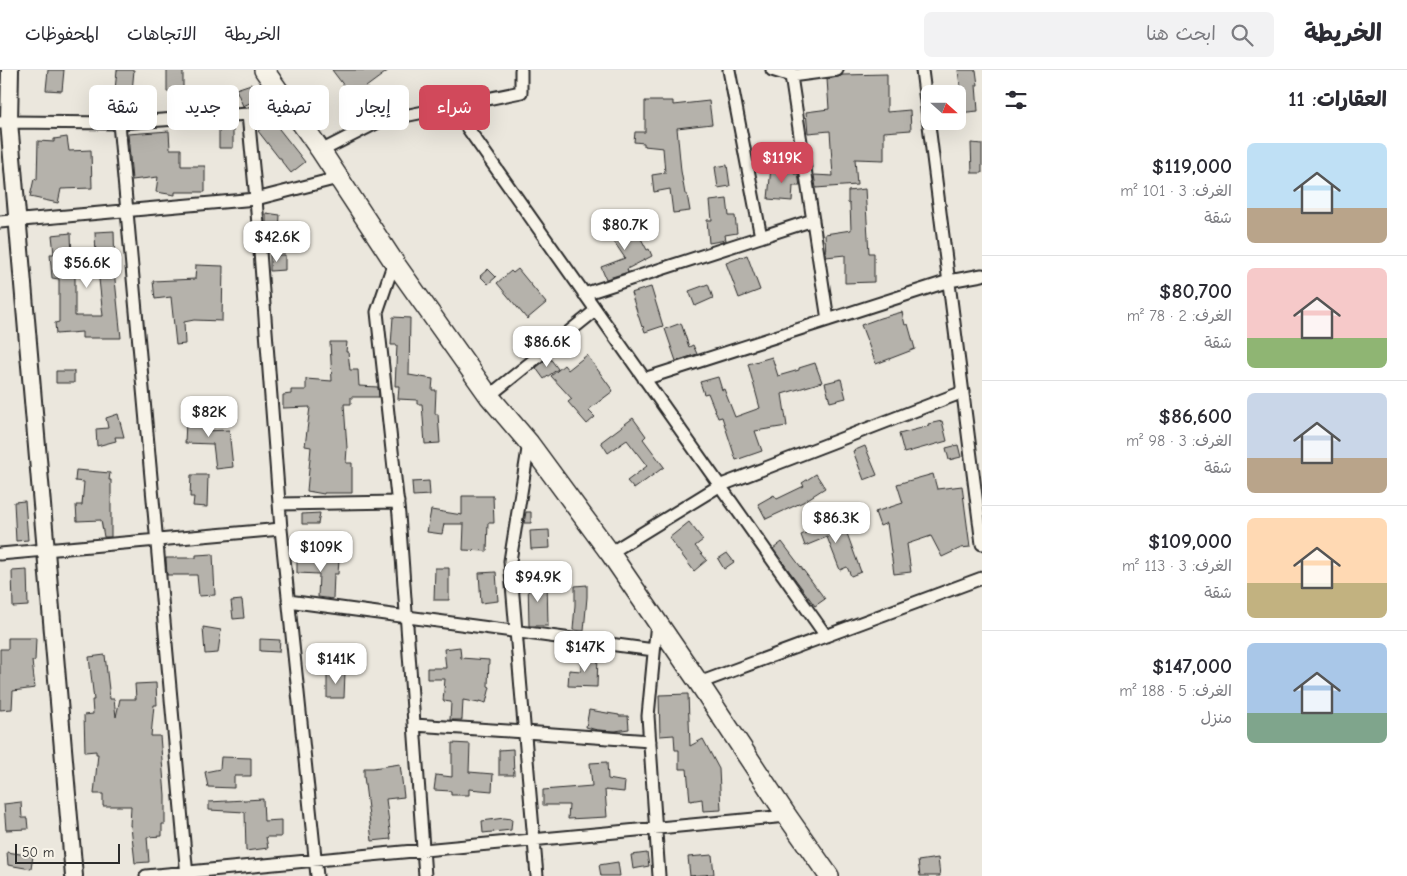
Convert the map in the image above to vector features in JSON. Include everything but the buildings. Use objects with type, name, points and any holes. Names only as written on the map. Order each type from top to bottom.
[{"type":"main road","points":[[264,70],[274,85]]},
{"type":"main road","points":[[306,130],[394,262],[489,396],[529,443],[610,553],[829,876]]},
{"type":"street","points":[[10,70],[4,122],[17,221],[74,876]]},
{"type":"street","points":[[490,98],[520,92],[521,70]]},
{"type":"street","points":[[729,70],[761,237]]},
{"type":"street","points":[[772,70],[791,73],[837,70]]},
{"type":"street","points":[[922,70],[982,544]]},
{"type":"street","points":[[791,73],[828,320]]},
{"type":"street","points":[[321,151],[380,121],[419,113]]},
{"type":"street","points":[[157,120],[248,114],[281,529],[317,876]]},
{"type":"street","points":[[4,122],[89,123]]},
{"type":"street","points":[[120,130],[187,874]]},
{"type":"street","points":[[469,130],[826,636]]},
{"type":"street","points":[[0,222],[256,199],[338,178]]},
{"type":"street","points":[[584,294],[813,220]]},
{"type":"street","points":[[394,262],[377,312],[398,502],[425,876]]},
{"type":"street","points":[[644,379],[949,281],[982,275]]},
{"type":"street","points":[[489,396],[596,310]]},
{"type":"street","points":[[610,553],[720,486],[963,392]]},
{"type":"street","points":[[529,443],[510,561],[537,876]]},
{"type":"street","points":[[279,504],[398,502]]},
{"type":"street","points":[[0,554],[281,529]]},
{"type":"street","points":[[699,683],[982,578]]},
{"type":"street","points":[[288,601],[654,650]]},
{"type":"street","points":[[657,622],[648,716],[659,876]]},
{"type":"street","points":[[414,726],[650,741]]},
{"type":"street","points":[[146,876],[187,874],[315,860],[787,816]]}]
